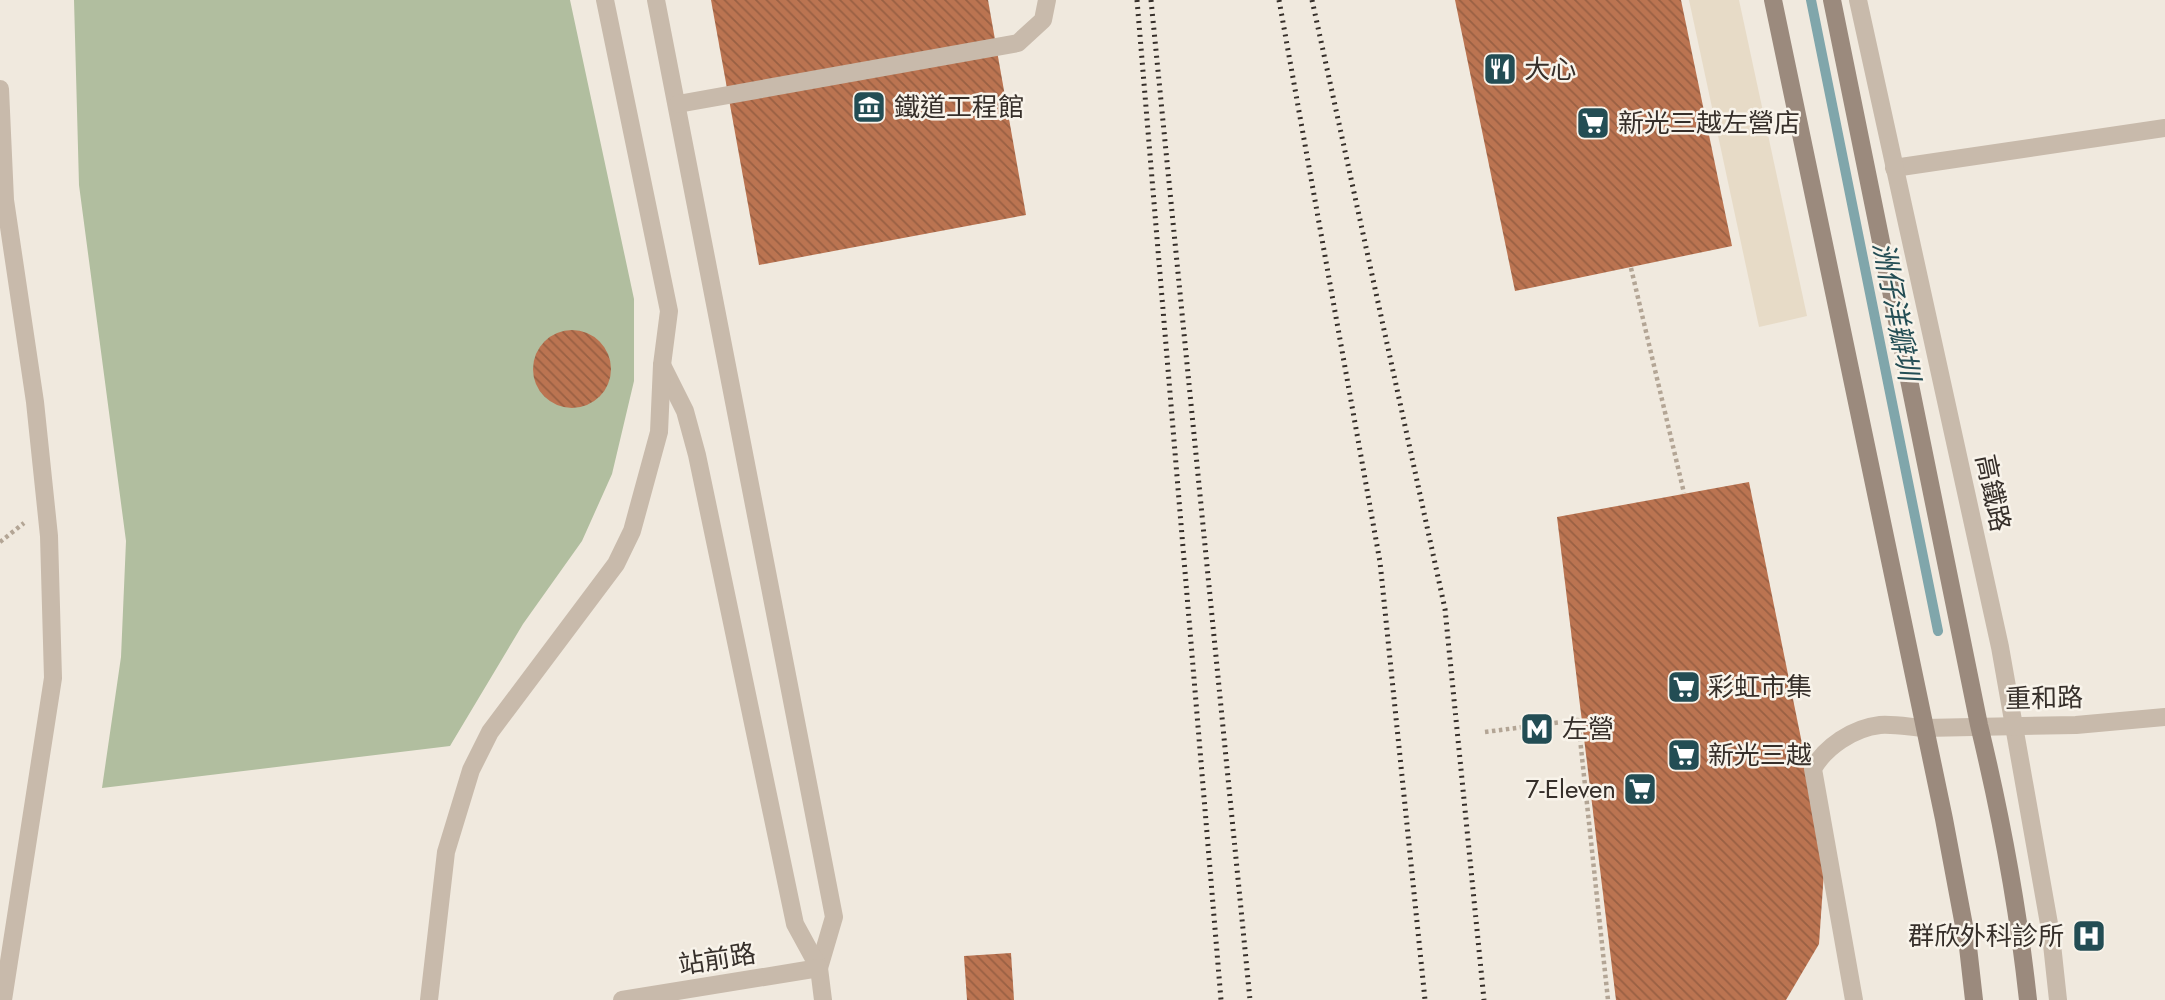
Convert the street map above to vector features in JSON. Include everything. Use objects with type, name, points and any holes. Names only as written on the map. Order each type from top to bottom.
[{"type":"street","points":[[429,1000],[446,852],[471,770],[490,732],[545,656],[588,605],[616,564],[632,531],[659,432],[668,311],[605,0]]},
{"type":"street","points":[[656,0],[834,917],[819,968]]},
{"type":"street","points":[[678,104],[1018,43],[1043,20],[1047,0]]},
{"type":"street","points":[[1773,0],[1966,934],[1974,1000]]},
{"type":"street","points":[[1832,0],[1979,725],[2003,825],[2022,938],[2028,1000]]},
{"type":"street","name":"高鐵路","points":[[1858,0],[1998,634],[2050,935],[2058,1000]]},
{"type":"street","points":[[0,89],[5,200],[35,402],[49,536],[53,678],[3,1000]]},
{"type":"street","points":[[1894,168],[2165,128]]},
{"type":"street","points":[[662,365],[685,411],[697,455],[795,924],[819,968],[823,1000]]},
{"type":"street","name":"重和路","points":[[1854,1000],[1813,769],[1823,752],[1846,738],[1878,725],[1924,728],[2076,725],[2165,717]]},
{"type":"street","name":"站前路","points":[[622,1000],[648,998],[819,968]]},
{"type":"path","points":[[1631,268],[1684,493]]},
{"type":"path","points":[[0,542],[24,523]]},
{"type":"path","points":[[1485,732],[1578,720],[1608,1000]]},
{"type":"green space","points":[[74,0],[570,0],[634,299],[634,381],[612,474],[582,541],[523,624],[450,746],[102,788],[121,657],[126,541],[79,185]]},
{"type":"shaded area","points":[[1689,0],[1739,0],[1807,316],[1759,327]]},
{"type":"building","name":"鐵道工程館","points":[[711,0],[988,0],[1026,215],[759,265]]},
{"type":"building","name":"新光三越左營店","points":[[1455,0],[1681,0],[1732,246],[1515,291]]},
{"type":"building","points":[[572,330],[587,333],[600,341],[608,354],[611,369],[608,384],[600,397],[587,405],[572,408],[557,405],[544,397],[536,384],[533,369],[536,354],[544,341],[557,333]]},
{"type":"building","name":"彩虹市集","points":[[1749,482],[1825,857],[1819,944],[1786,1000],[1616,1000],[1557,517]]},
{"type":"building","points":[[1011,953],[1014,1000],[967,1000],[964,956]]},
{"type":"waterway","name":"洲仔洋瓣圳","points":[[1811,0],[1938,631]]},
{"type":"railway","points":[[1137,0],[1221,1000]]},
{"type":"railway","points":[[1151,0],[1250,1000]]},
{"type":"railway","points":[[1279,0],[1380,562],[1425,1000]]},
{"type":"railway","points":[[1312,0],[1445,609],[1484,1000]]},
{"type":"place","name":"大心","points":[[1500,69]]},
{"type":"place","name":"鐵道工程館","points":[[869,107]]},
{"type":"place","name":"新光三越左營店","points":[[1593,123]]},
{"type":"place","name":"彩虹市集","points":[[1684,687]]},
{"type":"place","name":"左營","points":[[1537,729]]},
{"type":"place","name":"新光三越","points":[[1684,755]]},
{"type":"place","name":"7-Eleven","points":[[1640,789]]},
{"type":"place","name":"群欣外科診所","points":[[2089,936]]}]
